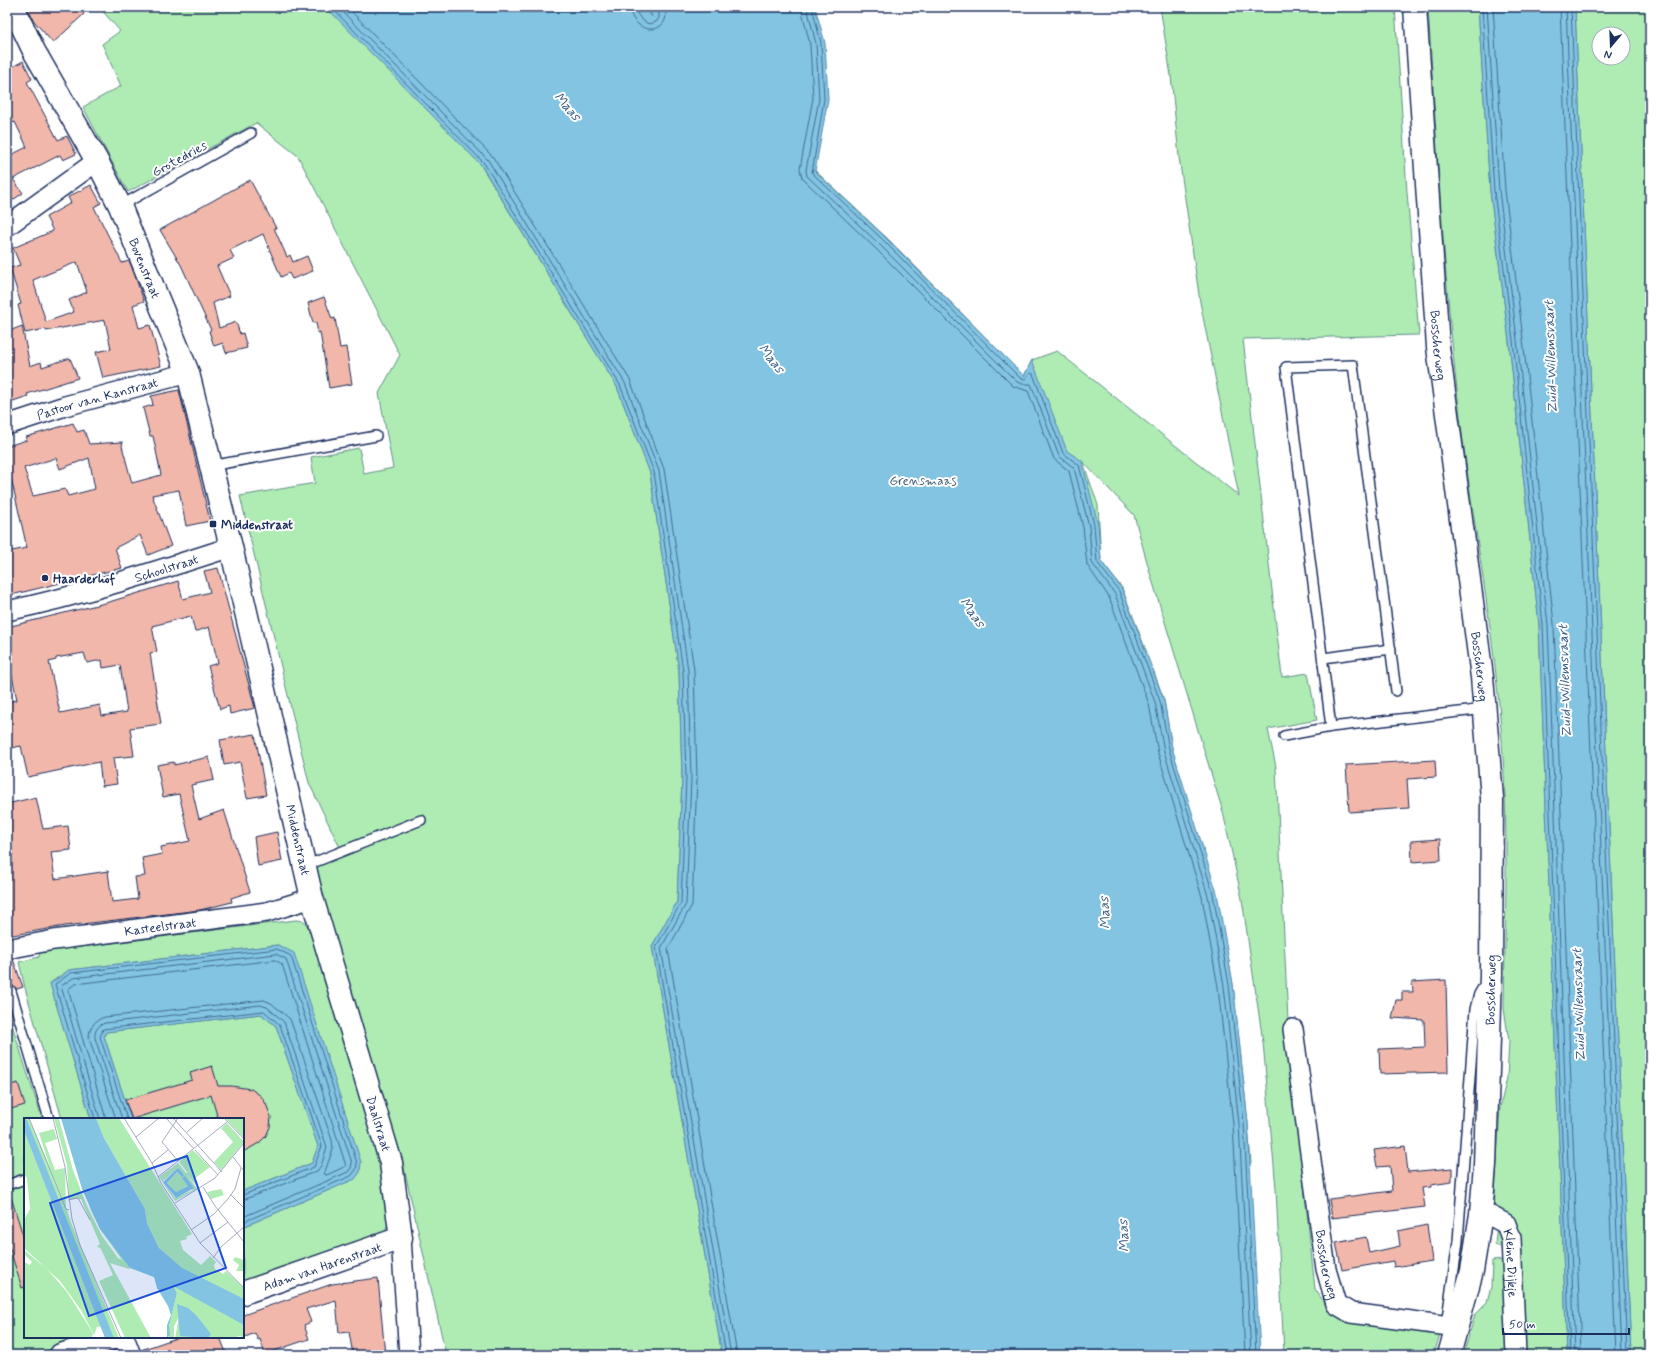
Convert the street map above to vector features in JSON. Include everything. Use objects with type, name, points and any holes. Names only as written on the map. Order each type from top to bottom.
[{"type":"street","name":"Bovenstraat","points":[[13,7],[34,51],[97,161],[120,206],[188,372],[231,547]]},
{"type":"street","name":"Bosscherweg","points":[[1415,7],[1438,347],[1485,708],[1492,798],[1491,974],[1485,1165],[1481,1214],[1472,1271],[1452,1326],[1449,1355]]},
{"type":"street","points":[[7,226],[97,161]]},
{"type":"street","name":"Pastoor van Kanstraat","points":[[7,425],[64,406],[188,372]]},
{"type":"street","name":"Schoolstraat","points":[[7,611],[55,601],[108,586],[231,547]]},
{"type":"street","name":"Middenstraat","points":[[231,547],[312,898]]},
{"type":"street","name":"Kasteelstraat","points":[[7,949],[62,939],[267,912],[312,898]]},
{"type":"street","name":"Daalstraat","points":[[312,898],[391,1163],[401,1238],[409,1355]]},
{"type":"street","name":"Bosscherweg","points":[[1293,1029],[1326,1269],[1336,1304],[1351,1313],[1452,1326]]},
{"type":"street","name":"Kleine Dijkje","points":[[1481,1214],[1491,1216],[1506,1224],[1511,1238],[1516,1355]]},
{"type":"street","name":"Adam van Harenstraat","points":[[244,1293],[401,1238]]},
{"type":"street","points":[[61,1355],[114,1338]]},
{"type":"street","points":[[124,1338],[132,1355]]},
{"type":"lane","name":"Grotedries","points":[[120,206],[251,133]]},
{"type":"lane","points":[[1331,727],[1286,367],[1353,365],[1396,691]]},
{"type":"lane","points":[[210,466],[376,436]]},
{"type":"lane","points":[[1323,658],[1391,649]]},
{"type":"lane","points":[[1284,736],[1331,727],[1485,708]]},
{"type":"lane","points":[[305,866],[421,820]]},
{"type":"lane","points":[[1452,1326],[1475,1009],[1479,994],[1491,974]]},
{"type":"lane","points":[[11,991],[49,1118]]},
{"type":"lane","points":[[7,1185],[24,1179]]},
{"type":"green space","name":"Grensmaas","points":[[99,7],[649,7],[652,18],[888,239],[1024,376],[1032,360],[1057,351],[1239,496],[1200,302],[1179,157],[1171,76],[1160,7],[1395,7],[1407,192],[1419,335],[1243,339],[1282,677],[1308,673],[1317,720],[1268,729],[1276,767],[1289,1042],[1315,1289],[1332,1314],[1441,1330],[1434,1355],[1284,1355],[1276,1189],[1263,1042],[1242,899],[1223,812],[1150,573],[1134,515],[1083,462],[1098,505],[1101,561],[1122,588],[1147,653],[1143,655],[1149,670],[1153,669],[1164,700],[1172,748],[1216,893],[1233,984],[1251,1163],[1018,1016],[482,167],[617,387],[650,473],[679,671],[682,778],[677,902],[652,946],[722,1355],[446,1355],[402,1159],[330,924],[315,867],[344,856],[309,783],[240,496],[315,483],[311,457],[359,448],[364,474],[393,468],[379,393],[400,355],[298,156],[256,123],[128,192],[83,107],[121,86],[102,44],[120,31]]},
{"type":"green space","points":[[1428,7],[1478,7],[1490,191],[1509,341],[1539,625],[1567,1355],[1519,1355],[1516,1241],[1494,1211],[1500,1107],[1507,1078],[1509,1041],[1504,1009],[1506,875],[1504,774],[1499,701],[1484,583],[1466,465],[1455,373],[1442,216]]},
{"type":"green space","points":[[1575,7],[1650,7],[1650,1355],[1631,1355]]},
{"type":"green space","points":[[296,920],[304,921],[310,930],[380,1167],[388,1224],[384,1233],[244,1282],[244,1227],[354,1179],[360,1172],[278,945],[69,970],[50,983],[91,1118],[62,1118],[19,962],[39,957],[40,952]]},
{"type":"green space","points":[[7,1009],[42,1118],[24,1118],[24,1173],[10,1178],[13,1187],[24,1183],[24,1338],[81,1338],[35,1355],[7,1355],[7,1087],[11,1086],[7,1070]]},
{"type":"green space","points":[[261,1014],[276,1026],[318,1146],[312,1163],[244,1191],[244,1118],[131,1118],[104,1036],[106,1032]]},
{"type":"green space","points":[[1497,1222],[1508,1235],[1513,1355],[1463,1355],[1475,1315],[1487,1303],[1491,1287],[1492,1261],[1502,1260],[1503,1248],[1495,1245]]},
{"type":"water","name":"Maas","points":[[326,7],[644,7],[652,17],[649,7],[815,7],[825,43],[828,99],[815,171],[884,236],[1024,376],[1032,360],[1067,451],[1082,461],[1098,524],[1101,561],[1122,589],[1164,700],[1172,748],[1217,893],[1233,984],[1248,1123],[1260,1355],[722,1355],[652,946],[677,902],[682,778],[679,671],[650,473],[617,387],[481,165]]},
{"type":"water","name":"Zuid-Willemsvaart","points":[[1478,7],[1575,7],[1631,1355],[1567,1355],[1539,625],[1509,341],[1490,191]]},
{"type":"water","points":[[278,945],[294,953],[361,1162],[360,1172],[355,1179],[244,1227],[244,1191],[312,1163],[318,1146],[276,1026],[261,1014],[106,1032],[104,1036],[131,1118],[91,1118],[50,984],[69,970]]},
{"type":"building","points":[[27,7],[78,7],[84,14],[53,43],[34,21]]},
{"type":"building","points":[[23,61],[32,79],[27,82],[58,140],[67,136],[76,154],[63,160],[60,155],[13,179],[23,193],[7,204],[7,157],[27,147],[15,122],[12,123],[7,112],[7,70]]},
{"type":"building","points":[[250,180],[276,228],[274,228],[287,257],[290,255],[293,262],[307,256],[313,271],[292,279],[289,273],[281,277],[263,234],[230,250],[234,258],[217,266],[230,296],[213,303],[219,328],[236,322],[240,334],[243,333],[247,348],[226,353],[223,343],[214,346],[209,331],[211,330],[181,265],[160,230]]},
{"type":"building","points":[[91,185],[101,203],[94,207],[122,263],[129,261],[131,265],[144,301],[133,305],[139,328],[150,325],[161,366],[103,378],[96,352],[111,349],[105,320],[46,331],[46,329],[25,333],[18,305],[21,304],[10,268],[20,265],[13,248],[53,231],[46,217],[71,203],[68,197]],"holes":[[[77,262],[87,292],[69,300],[74,312],[46,322],[33,280]]]},
{"type":"building","points":[[324,297],[332,319],[335,318],[340,348],[346,347],[352,384],[329,388],[320,332],[318,333],[316,323],[313,323],[308,303]]},
{"type":"building","points":[[22,326],[30,366],[41,362],[42,367],[70,358],[78,378],[27,394],[28,396],[7,403],[7,332]]},
{"type":"building","points":[[179,390],[210,521],[186,526],[179,490],[152,495],[171,546],[148,555],[140,535],[115,548],[122,568],[7,596],[7,552],[27,548],[11,478],[7,479],[7,446],[27,440],[26,437],[73,423],[77,432],[84,430],[89,444],[123,442],[122,446],[132,483],[161,475],[153,436],[150,436],[143,408],[153,405],[151,396]],"holes":[[[56,458],[60,469],[89,458],[95,489],[68,496],[65,489],[33,496],[24,468]]]},
{"type":"building","points":[[218,568],[255,708],[230,714],[229,706],[220,709],[208,666],[218,663],[209,627],[195,632],[191,616],[152,626],[157,652],[150,653],[161,724],[130,728],[134,756],[113,758],[117,784],[102,786],[99,762],[28,777],[21,746],[7,749],[7,702],[17,700],[7,650],[7,627],[109,602],[178,581],[183,599],[210,592],[204,571]],"holes":[[[84,653],[87,663],[102,660],[103,668],[120,665],[127,712],[102,716],[100,705],[60,713],[49,662],[56,660],[56,658]]]},
{"type":"building","points":[[255,734],[266,795],[247,798],[240,762],[224,765],[220,740]]},
{"type":"building","points":[[209,757],[214,780],[191,785],[199,819],[224,810],[250,892],[231,898],[232,902],[200,910],[65,926],[7,936],[7,804],[36,797],[43,829],[68,826],[71,850],[51,852],[55,879],[108,871],[112,902],[138,899],[135,877],[145,876],[142,858],[162,854],[161,847],[190,841],[179,794],[163,797],[157,765],[174,762],[174,765]]},
{"type":"building","points":[[1435,760],[1436,777],[1407,779],[1409,808],[1349,812],[1346,765]]},
{"type":"building","points":[[277,832],[282,861],[258,866],[254,837]]},
{"type":"building","points":[[1440,839],[1441,860],[1412,862],[1411,841]]},
{"type":"building","points":[[13,959],[23,987],[17,989],[12,985],[7,987],[7,960]]},
{"type":"building","points":[[1446,980],[1448,1072],[1380,1074],[1379,1049],[1425,1047],[1424,1020],[1392,1018],[1396,1000],[1402,1000],[1402,992],[1413,992],[1412,982]]},
{"type":"building","points":[[212,1066],[218,1086],[251,1089],[261,1096],[271,1117],[270,1127],[266,1136],[259,1143],[244,1151],[244,1118],[218,1118],[211,1095],[132,1118],[125,1100],[192,1080],[190,1073]]},
{"type":"building","points":[[18,1083],[25,1105],[7,1110],[7,1086]]},
{"type":"building","points":[[1405,1146],[1408,1172],[1452,1168],[1452,1182],[1422,1188],[1425,1207],[1332,1218],[1329,1199],[1392,1191],[1390,1166],[1377,1167],[1374,1150]]},
{"type":"building","points":[[10,1194],[24,1239],[24,1287],[22,1288],[7,1240],[7,1195]]},
{"type":"building","points":[[1427,1225],[1432,1261],[1394,1267],[1393,1261],[1342,1270],[1336,1243],[1366,1237],[1369,1253],[1400,1246],[1398,1231]]},
{"type":"building","points":[[378,1278],[385,1355],[353,1355],[349,1332],[339,1333],[336,1300],[306,1309],[311,1322],[304,1325],[309,1339],[265,1354],[260,1339],[258,1340],[255,1333],[244,1338],[244,1315],[332,1284]]},
{"type":"building","points":[[176,1338],[220,1338],[227,1355],[142,1355],[141,1350]]},
{"type":"place","name":"Middenstraat","points":[[213,524]]},
{"type":"place","name":"Haarderhof","points":[[45,578]]}]
